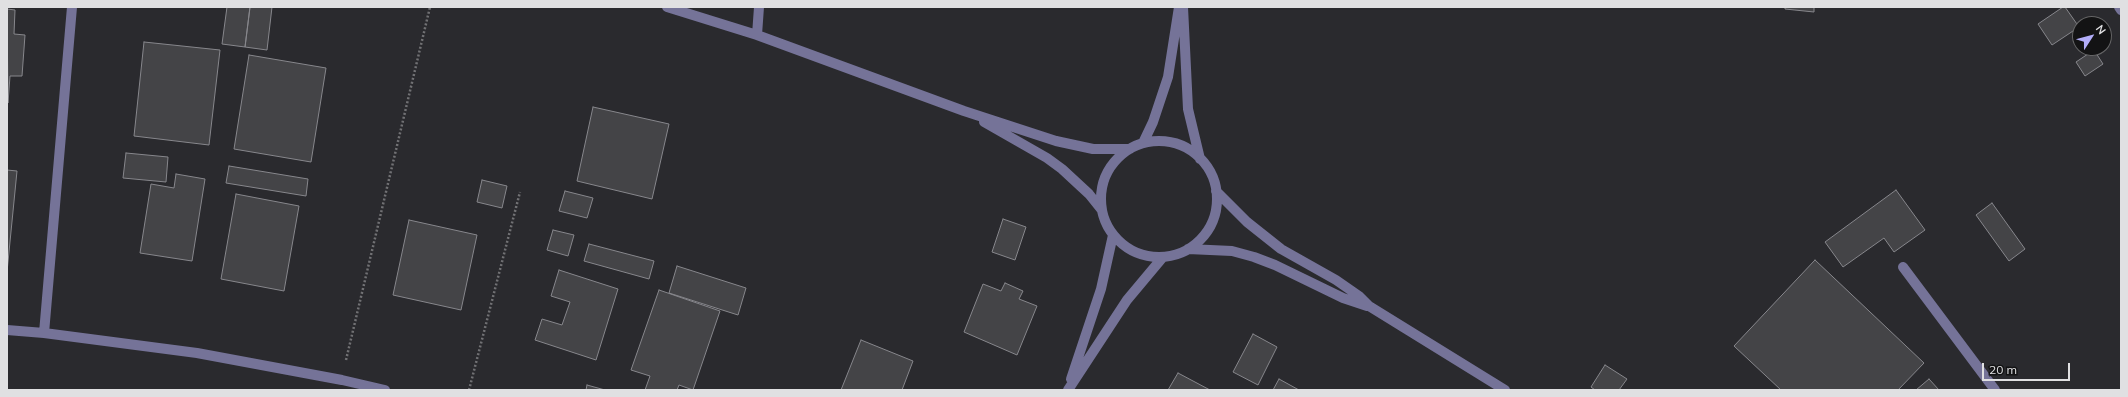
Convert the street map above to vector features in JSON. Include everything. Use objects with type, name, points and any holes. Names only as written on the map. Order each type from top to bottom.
[{"type":"street","points":[[44,333],[72,7]]},
{"type":"street","points":[[667,7],[757,35],[964,111],[1074,146],[1092,149],[1130,149]]},
{"type":"street","points":[[757,35],[760,7]]},
{"type":"street","points":[[1144,143],[1153,122],[1168,77],[1179,7]]},
{"type":"street","points":[[1184,7],[1188,109],[1200,159]]},
{"type":"street","points":[[964,111],[1052,162],[1076,181],[1101,209],[1113,235],[1123,245],[1136,252],[1149,256],[1163,257],[1188,249],[1225,251],[1254,257],[1275,265],[1343,298],[1369,306]]},
{"type":"street","points":[[1101,209],[1100,195],[1106,174],[1118,157],[1130,149],[1144,143],[1168,142],[1191,151],[1200,159],[1214,180],[1216,206],[1213,219],[1198,241],[1188,249]]},
{"type":"street","points":[[1216,191],[1264,236],[1281,249],[1336,280],[1359,296],[1369,306],[1505,390]]},
{"type":"street","points":[[1067,390],[1095,309],[1113,235]]},
{"type":"street","points":[[1067,390],[1127,300],[1163,257]]},
{"type":"street","points":[[1903,267],[1995,390]]},
{"type":"street","points":[[7,330],[44,333],[197,353],[342,380],[385,390]]},
{"type":"path","points":[[342,380],[430,7]]},
{"type":"path","points":[[469,390],[520,192]]},
{"type":"building","points":[[227,7],[250,7],[245,47],[222,44]]},
{"type":"building","points":[[250,7],[272,7],[267,50],[245,47]]},
{"type":"building","points":[[1785,7],[1814,7],[1814,12],[1785,9]]},
{"type":"building","points":[[2065,7],[2072,17],[2072,32],[2052,45],[2038,24]]},
{"type":"building","points":[[7,9],[15,10],[14,34],[25,35],[22,76],[10,76],[8,103]]},
{"type":"building","points":[[144,42],[220,50],[209,145],[134,136]]},
{"type":"building","points":[[249,55],[326,68],[311,162],[234,149]]},
{"type":"building","points":[[2085,56],[2098,56],[2103,64],[2085,76],[2076,62]]},
{"type":"building","points":[[593,107],[669,124],[652,199],[577,181]]},
{"type":"building","points":[[126,153],[168,157],[166,182],[123,178]]},
{"type":"building","points":[[229,166],[308,179],[306,196],[226,183]]},
{"type":"building","points":[[7,170],[17,171],[7,272]]},
{"type":"building","points":[[176,174],[205,179],[192,261],[140,253],[151,184],[174,188]]},
{"type":"building","points":[[482,180],[507,186],[502,208],[477,202]]},
{"type":"building","points":[[1896,190],[1925,230],[1894,252],[1884,238],[1843,267],[1825,242]]},
{"type":"building","points":[[565,191],[593,198],[587,218],[559,211]]},
{"type":"building","points":[[236,194],[299,206],[284,291],[221,279]]},
{"type":"building","points":[[1992,203],[2025,249],[2009,261],[1976,215]]},
{"type":"building","points":[[1003,219],[1026,227],[1015,260],[992,252]]},
{"type":"building","points":[[409,220],[477,235],[461,310],[393,295]]},
{"type":"building","points":[[553,230],[574,235],[568,256],[547,250]]},
{"type":"building","points":[[589,244],[654,261],[649,279],[584,261]]},
{"type":"building","points":[[1815,260],[1924,363],[1898,390],[1781,390],[1734,346]]},
{"type":"building","points":[[677,266],[746,288],[738,315],[669,293]]},
{"type":"building","points":[[559,270],[618,289],[596,360],[535,340],[542,319],[562,325],[570,302],[551,296]]},
{"type":"building","points":[[1005,283],[1023,291],[1019,299],[1037,306],[1017,355],[964,332],[983,284],[1001,291]]},
{"type":"building","points":[[659,290],[720,311],[693,390],[679,385],[677,390],[645,390],[650,376],[631,370]]},
{"type":"building","points":[[1253,334],[1277,347],[1258,385],[1233,372]]},
{"type":"building","points":[[861,340],[913,361],[902,390],[841,390]]},
{"type":"building","points":[[1605,365],[1627,379],[1619,390],[1595,390],[1591,387]]},
{"type":"building","points":[[1178,373],[1210,390],[1168,390]]},
{"type":"building","points":[[1279,379],[1299,390],[1273,390]]},
{"type":"building","points":[[1929,379],[1939,390],[1916,390]]},
{"type":"building","points":[[587,385],[605,390],[586,390]]}]
